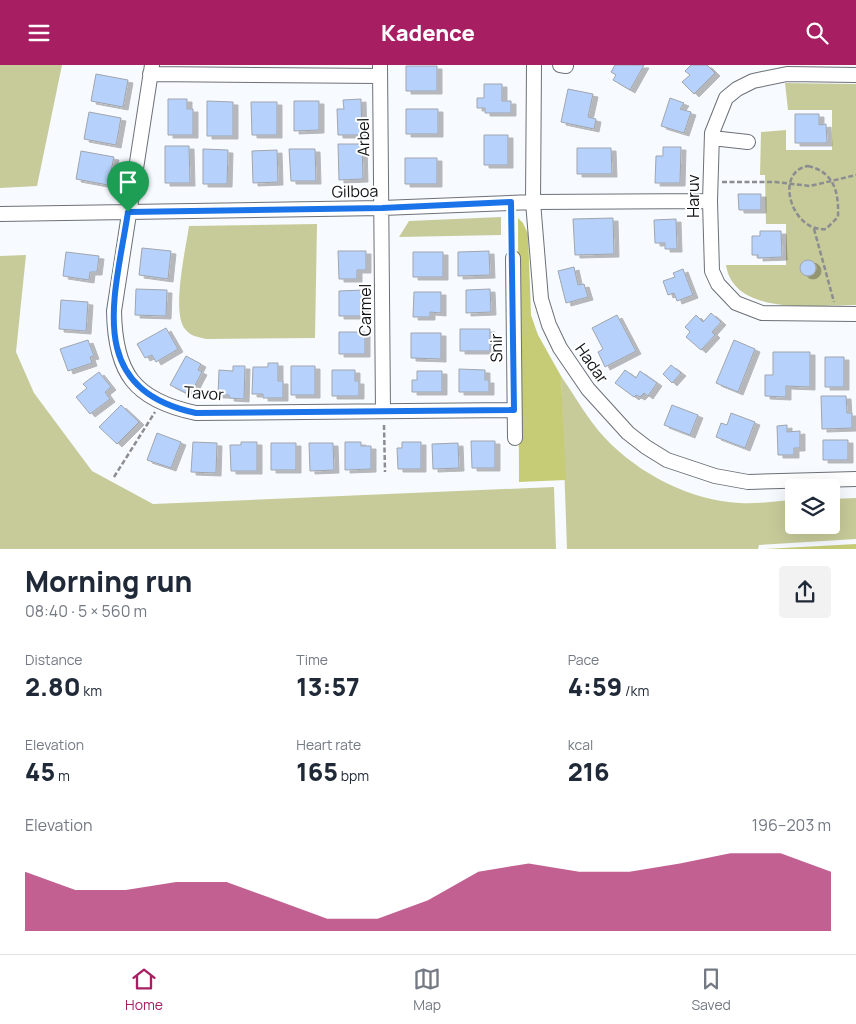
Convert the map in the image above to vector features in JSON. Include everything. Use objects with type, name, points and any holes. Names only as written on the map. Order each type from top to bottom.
[{"type":"street","name":"Hadar","points":[[534,65],[533,201],[541,299],[549,325],[572,369],[628,433],[667,460],[715,476],[748,482],[856,479]]},
{"type":"street","points":[[151,70],[380,71]]},
{"type":"street","name":"Tavor","points":[[151,70],[114,311],[114,339],[122,363],[132,381],[149,396],[161,403],[172,408],[196,413],[514,410]]},
{"type":"street","name":"Arbel","points":[[380,71],[382,208]]},
{"type":"street","name":"Haruv","points":[[856,75],[787,74],[753,81],[737,89],[726,99],[718,114],[712,138],[710,201],[712,271],[718,284],[730,297],[749,309],[762,313],[856,314]]},
{"type":"street","points":[[712,138],[748,142]]},
{"type":"street","name":"Gilboa","points":[[0,214],[382,208],[533,201],[710,201]]},
{"type":"street","name":"Carmel","points":[[382,208],[383,411]]},
{"type":"street","name":"Snir","points":[[513,258],[515,438]]},
{"type":"path","points":[[808,166],[825,173],[833,181],[837,195],[838,217],[826,229],[814,229],[808,226],[795,211],[790,184],[797,171],[808,166]]},
{"type":"path","points":[[711,182],[810,186],[856,175]]},
{"type":"path","points":[[511,202],[513,258]]},
{"type":"path","points":[[814,229],[837,315]]},
{"type":"path","points":[[114,477],[161,403]]},
{"type":"path","points":[[383,411],[385,472]]},
{"type":"green space","points":[[0,65],[62,65],[37,186],[0,188]]},
{"type":"green space","points":[[785,83],[856,84],[856,305],[800,306],[779,305],[760,301],[744,293],[732,282],[726,265],[786,265],[786,224],[766,224],[765,175],[760,175],[761,132],[786,130],[786,150],[832,150],[832,110],[788,110]]},
{"type":"green space","points":[[501,217],[501,235],[399,237],[409,221]]},
{"type":"green space","points":[[518,218],[523,223],[528,234],[531,315],[538,335],[561,376],[566,480],[519,482]]},
{"type":"green space","points":[[317,224],[315,338],[206,339],[192,335],[185,329],[181,321],[179,295],[189,226]]},
{"type":"green space","points":[[26,255],[16,352],[34,393],[92,471],[153,504],[554,487],[556,549],[0,549],[0,256]]},
{"type":"green space","points":[[561,376],[599,431],[634,463],[667,483],[703,497],[747,503],[785,501],[785,534],[840,534],[840,499],[856,498],[856,539],[759,545],[758,549],[567,549]]},
{"type":"green space","points":[[856,544],[856,549],[765,549]]},
{"type":"building","points":[[615,65],[644,65],[630,90],[613,80],[616,75],[611,72]]},
{"type":"building","points":[[691,65],[707,65],[715,73],[694,94],[682,82],[690,75],[685,71]]},
{"type":"building","points":[[406,66],[437,66],[437,91],[406,91]]},
{"type":"building","points":[[96,74],[128,80],[123,107],[91,101]]},
{"type":"building","points":[[484,84],[502,84],[502,101],[511,101],[511,113],[485,113],[485,108],[477,108],[477,98],[484,98]]},
{"type":"building","points":[[568,89],[593,94],[588,117],[596,119],[594,129],[561,122]]},
{"type":"building","points":[[670,98],[684,103],[680,109],[691,112],[684,133],[661,126]]},
{"type":"building","points":[[168,99],[187,99],[187,109],[193,109],[193,135],[168,135]]},
{"type":"building","points":[[361,99],[362,135],[338,135],[337,109],[344,109],[343,100]]},
{"type":"building","points":[[207,101],[233,102],[233,136],[207,136]]},
{"type":"building","points":[[294,101],[319,101],[319,130],[294,131]]},
{"type":"building","points":[[251,102],[277,102],[277,135],[252,135]]},
{"type":"building","points":[[406,109],[438,109],[438,134],[406,134]]},
{"type":"building","points":[[89,112],[121,118],[116,145],[84,139]]},
{"type":"building","points":[[795,114],[819,114],[819,125],[826,124],[827,143],[795,143]]},
{"type":"building","points":[[484,135],[508,135],[508,165],[484,165]]},
{"type":"building","points":[[338,144],[362,144],[363,179],[339,180]]},
{"type":"building","points":[[165,146],[189,146],[190,183],[165,183]]},
{"type":"building","points":[[663,147],[681,147],[680,183],[655,183],[656,156],[663,156]]},
{"type":"building","points":[[577,148],[611,148],[612,174],[577,174]]},
{"type":"building","points":[[203,149],[228,150],[227,184],[203,184]]},
{"type":"building","points":[[289,149],[315,149],[316,181],[291,181]]},
{"type":"building","points":[[277,150],[278,182],[253,183],[252,151]]},
{"type":"building","points":[[81,151],[114,157],[108,185],[76,179]]},
{"type":"building","points":[[405,158],[437,158],[437,184],[405,184]]},
{"type":"building","points":[[738,194],[761,194],[761,210],[739,210]]},
{"type":"building","points":[[613,218],[614,254],[575,255],[573,219]]},
{"type":"building","points":[[676,219],[677,249],[665,249],[665,243],[655,243],[654,220]]},
{"type":"building","points":[[760,231],[781,231],[782,257],[758,258],[758,255],[752,255],[752,236],[760,236]]},
{"type":"building","points":[[142,248],[171,251],[168,279],[139,275]]},
{"type":"building","points":[[338,251],[366,251],[366,270],[357,270],[357,279],[339,279]]},
{"type":"building","points":[[489,251],[490,275],[458,276],[458,252]]},
{"type":"building","points":[[66,252],[99,256],[97,272],[90,272],[89,280],[63,276]]},
{"type":"building","points":[[413,252],[443,252],[443,277],[413,277]]},
{"type":"building","points":[[808,260],[816,268],[808,276],[800,268]]},
{"type":"building","points":[[574,267],[578,285],[584,284],[588,297],[566,303],[558,271]]},
{"type":"building","points":[[683,269],[693,295],[677,301],[674,293],[668,295],[663,281],[675,277],[673,273]]},
{"type":"building","points":[[136,289],[167,290],[166,316],[135,315]]},
{"type":"building","points":[[490,289],[491,312],[466,313],[466,290]]},
{"type":"building","points":[[364,290],[364,316],[339,316],[339,291]]},
{"type":"building","points":[[414,292],[441,292],[441,313],[430,312],[430,317],[413,317]]},
{"type":"building","points":[[61,300],[88,302],[86,331],[59,329]]},
{"type":"building","points":[[711,313],[721,322],[712,332],[715,335],[701,350],[686,337],[690,332],[685,327],[696,315],[703,322]]},
{"type":"building","points":[[617,315],[636,351],[605,367],[598,352],[603,349],[592,328]]},
{"type":"building","points":[[166,328],[178,349],[156,362],[152,355],[145,358],[137,344]]},
{"type":"building","points":[[460,329],[490,329],[490,351],[460,351]]},
{"type":"building","points":[[339,332],[365,332],[365,354],[339,354]]},
{"type":"building","points":[[411,333],[441,333],[441,359],[411,358]]},
{"type":"building","points":[[88,340],[94,356],[90,357],[92,363],[68,371],[60,349]]},
{"type":"building","points":[[734,340],[755,349],[738,392],[716,383]]},
{"type":"building","points":[[773,352],[810,352],[810,387],[786,386],[786,397],[765,396],[765,375],[773,375]]},
{"type":"building","points":[[186,356],[201,364],[198,370],[202,372],[190,395],[170,385]]},
{"type":"building","points":[[825,357],[844,357],[844,387],[825,387]]},
{"type":"building","points":[[268,363],[278,363],[278,381],[283,381],[283,398],[263,398],[263,394],[252,394],[253,367],[268,367]]},
{"type":"building","points":[[671,365],[681,373],[672,383],[663,374]]},
{"type":"building","points":[[233,366],[245,366],[244,399],[229,398],[229,395],[218,395],[219,370],[233,371]]},
{"type":"building","points":[[291,366],[315,366],[315,395],[291,395]]},
{"type":"building","points":[[459,369],[485,370],[485,380],[489,380],[489,392],[459,392]]},
{"type":"building","points":[[332,370],[355,370],[355,381],[359,381],[359,396],[332,396]]},
{"type":"building","points":[[625,370],[636,378],[640,371],[657,383],[648,396],[644,393],[640,397],[636,395],[634,397],[615,383]]},
{"type":"building","points":[[417,371],[442,371],[442,392],[412,392],[412,380],[417,380]]},
{"type":"building","points":[[99,372],[111,387],[105,392],[110,399],[90,414],[76,397],[87,388],[83,384]]},
{"type":"building","points":[[821,396],[846,396],[847,413],[852,413],[852,428],[822,429]]},
{"type":"building","points":[[121,405],[139,422],[117,444],[99,427]]},
{"type":"building","points":[[672,405],[698,415],[690,435],[664,425]]},
{"type":"building","points":[[731,413],[755,422],[745,448],[716,437],[721,423],[727,425]]},
{"type":"building","points":[[787,425],[787,432],[800,431],[800,448],[794,448],[794,455],[778,455],[777,426]]},
{"type":"building","points":[[157,433],[181,442],[171,468],[147,460]]},
{"type":"building","points":[[823,440],[848,440],[848,460],[823,460]]},
{"type":"building","points":[[471,441],[495,441],[495,468],[472,468]]},
{"type":"building","points":[[193,442],[217,443],[216,473],[191,472]]},
{"type":"building","points":[[241,442],[257,442],[257,471],[231,471],[230,445],[241,445]]},
{"type":"building","points":[[345,442],[361,442],[361,446],[371,446],[371,469],[345,470]]},
{"type":"building","points":[[402,442],[421,442],[421,469],[398,469],[397,448],[402,448]]},
{"type":"building","points":[[271,443],[296,443],[296,470],[271,470]]},
{"type":"building","points":[[309,443],[333,443],[334,470],[310,471]]},
{"type":"building","points":[[458,443],[459,468],[433,469],[432,444]]},
{"type":"route","points":[[511,202],[514,410],[196,413],[172,408],[149,396],[132,381],[122,363],[114,339],[114,311],[128,212],[382,208],[511,202]]}]
